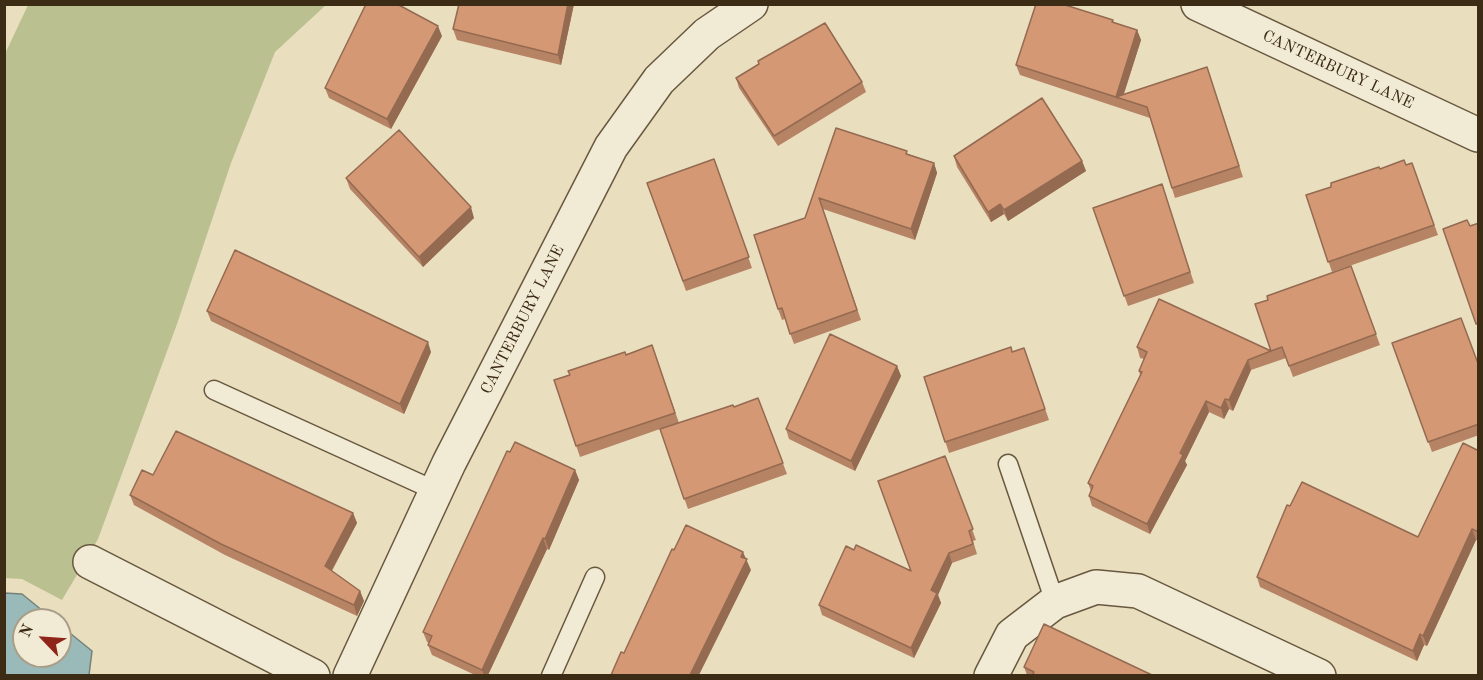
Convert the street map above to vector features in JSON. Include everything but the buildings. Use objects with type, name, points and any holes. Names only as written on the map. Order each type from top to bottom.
[{"type":"street","name":"CANTERBURY LANE","points":[[350,675],[436,491],[611,147],[659,80],[707,34],[751,4]]},
{"type":"street","name":"CANTERBURY LANE","points":[[1198,4],[1479,135]]},
{"type":"street","points":[[90,562],[313,675]]},
{"type":"street","points":[[991,675],[1012,635],[1055,602],[1096,587],[1138,591],[1319,675]]},
{"type":"lane","points":[[214,390],[436,491]]},
{"type":"lane","points":[[1008,464],[1055,602]]},
{"type":"lane","points":[[550,675],[595,577]]},
{"type":"green space","points":[[28,5],[326,5],[275,52],[231,163],[177,324],[98,539],[62,600],[22,579],[5,578],[4,56]]},
{"type":"water","points":[[4,593],[22,594],[39,608],[12,608],[12,668],[72,668],[72,635],[92,651],[89,675],[5,675]]}]
